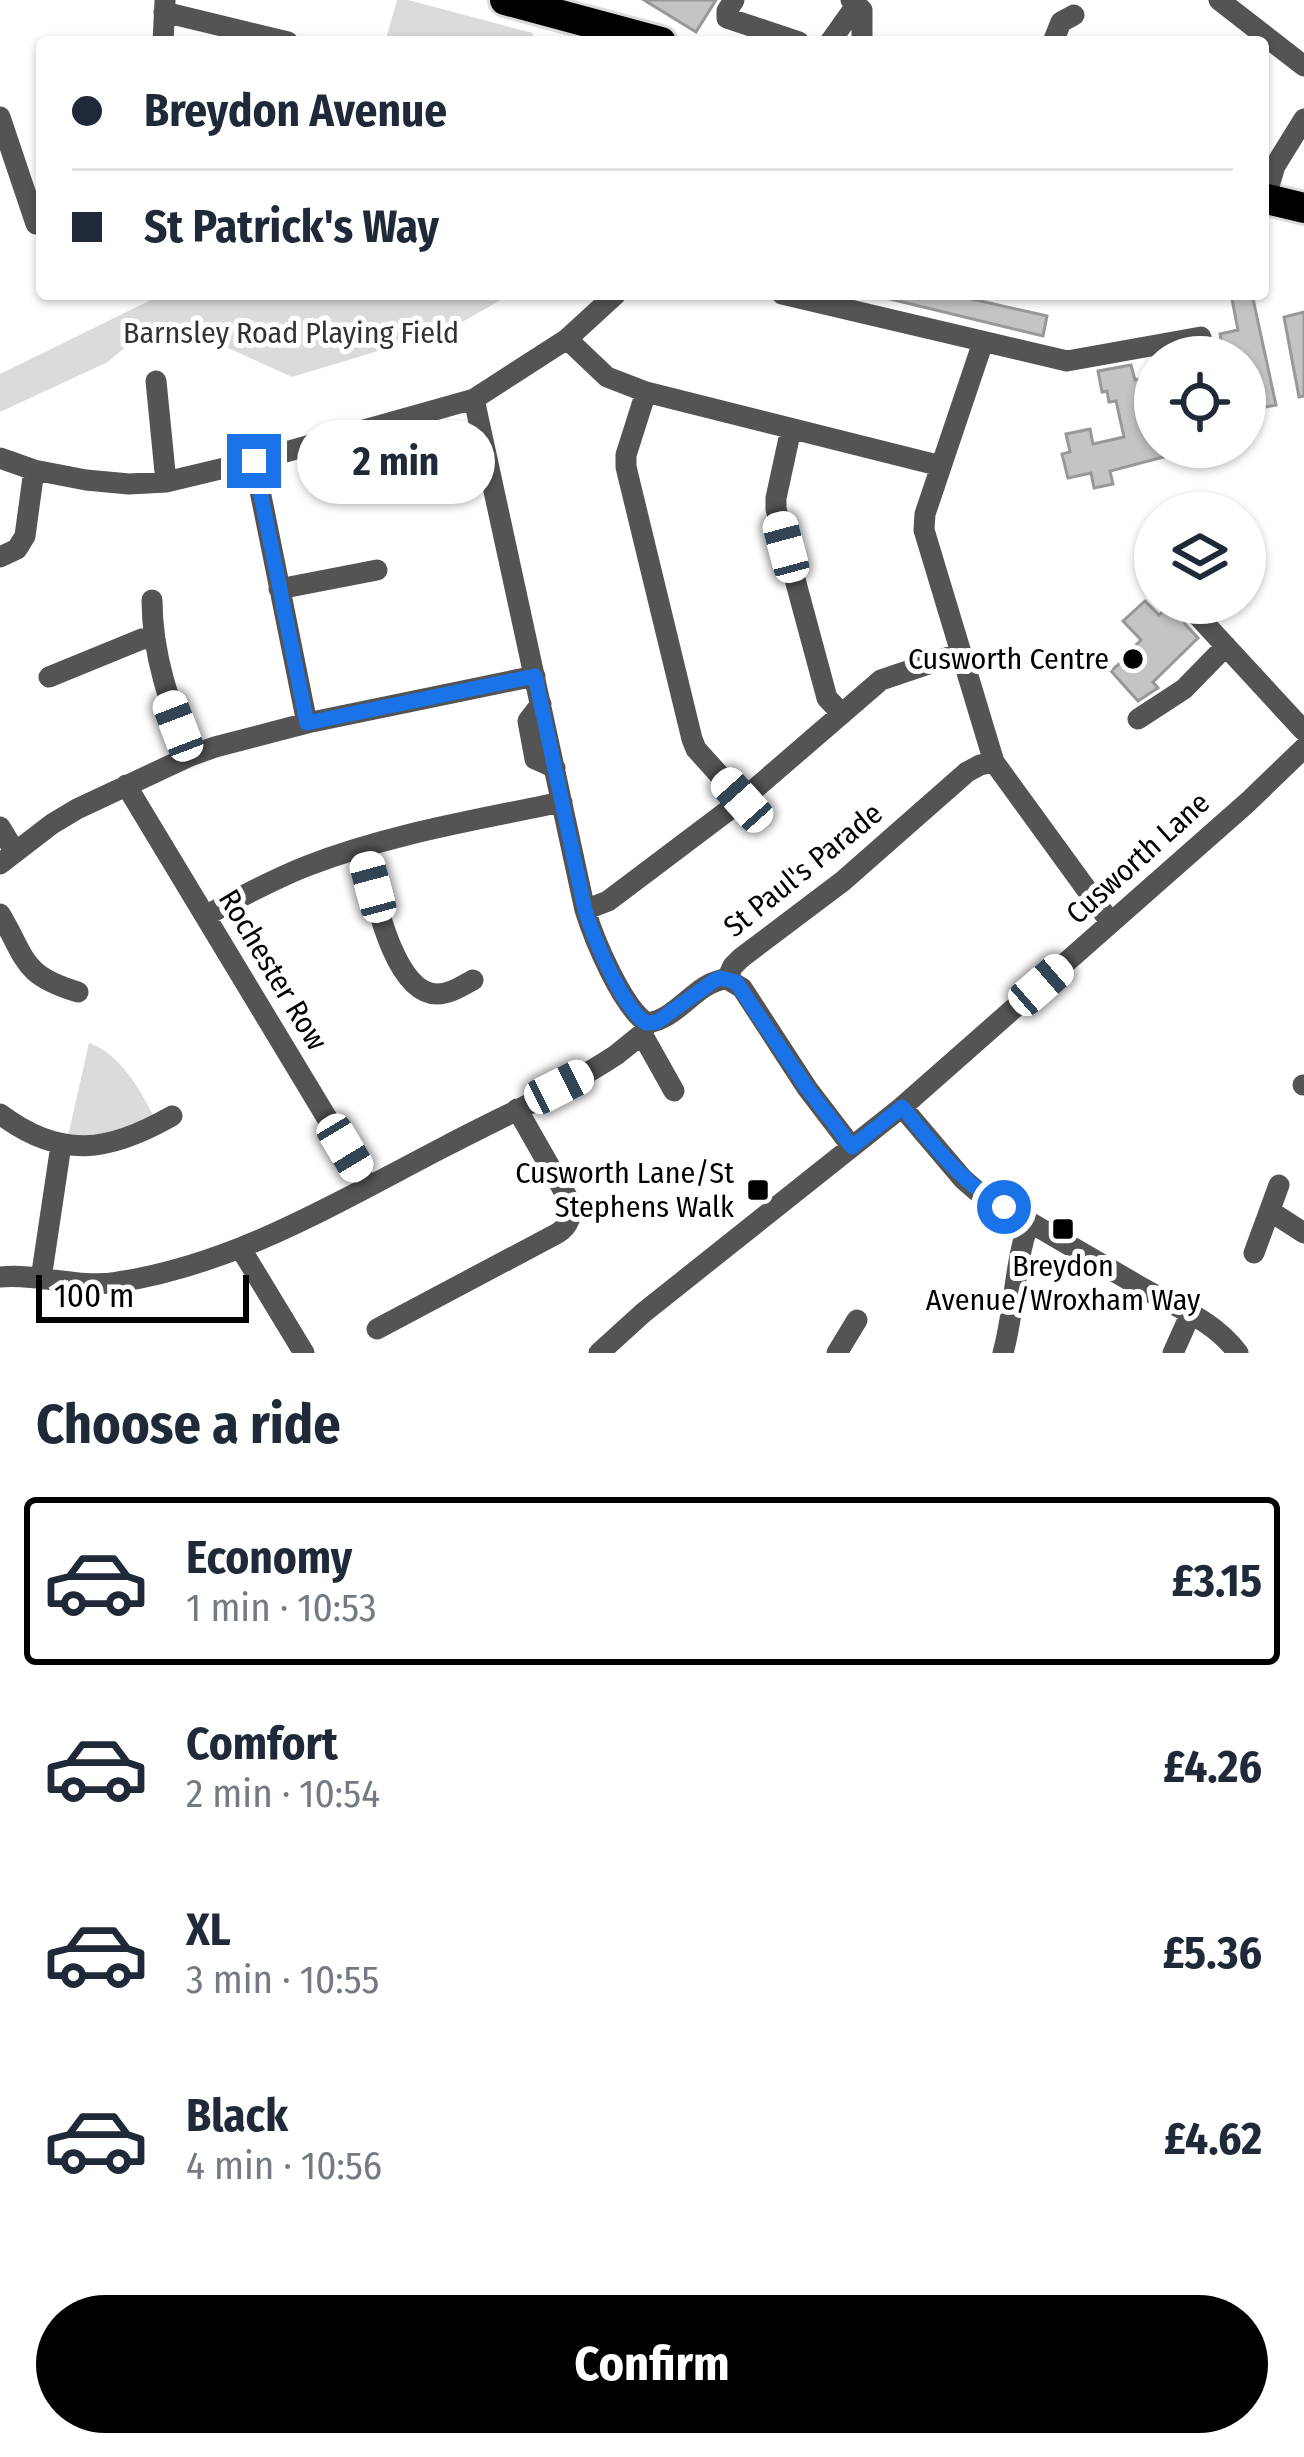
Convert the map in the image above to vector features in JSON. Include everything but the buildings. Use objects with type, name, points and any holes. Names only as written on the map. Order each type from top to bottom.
[{"type":"highway","points":[[508,0],[639,36]]},
{"type":"highway","points":[[1269,199],[1304,208]]},
{"type":"street","points":[[734,0],[727,18],[781,36]]},
{"type":"street","points":[[1220,0],[1266,36]]},
{"type":"street","points":[[834,36],[854,2],[862,10],[862,36]]},
{"type":"street","points":[[163,36],[165,6],[268,36]]},
{"type":"street","points":[[1055,36],[1061,22],[1074,15]]},
{"type":"street","points":[[1269,38],[1304,66]]},
{"type":"street","points":[[0,117],[36,224]]},
{"type":"street","points":[[1269,183],[1304,119]]},
{"type":"street","points":[[0,458],[86,481],[129,484],[166,482],[254,461],[474,399],[567,339],[609,300]]},
{"type":"street","points":[[807,300],[1060,359],[1076,361],[1134,350]]},
{"type":"street","points":[[567,339],[607,377],[646,392],[941,466]]},
{"type":"street","points":[[982,342],[925,514],[924,530],[994,762],[1111,923]]},
{"type":"street","points":[[155,381],[166,482]]},
{"type":"street","points":[[646,392],[626,466],[692,739],[742,800]]},
{"type":"street","points":[[474,399],[585,910],[593,937],[674,1091]]},
{"type":"street","points":[[790,429],[776,509],[827,698],[842,714]]},
{"type":"street","points":[[254,461],[307,723]]},
{"type":"street","points":[[0,556],[17,549],[25,536],[34,470]]},
{"type":"street","points":[[279,590],[381,568]]},
{"type":"street","points":[[152,600],[154,638],[167,696],[190,756]]},
{"type":"street","points":[[1205,624],[1304,731]]},
{"type":"street","points":[[49,677],[154,638]]},
{"type":"street","points":[[1138,719],[1184,689],[1226,646]]},
{"type":"street","points":[[585,910],[608,901],[742,800],[881,680],[961,653]]},
{"type":"street","points":[[0,826],[8,858],[52,824],[190,756],[307,723],[535,676]]},
{"type":"street","name":"Cusworth Lane","points":[[852,1147],[1304,748]]},
{"type":"street","name":"St Paul's Parade","points":[[0,1277],[112,1283],[169,1272],[242,1249],[601,1066],[644,1029],[715,980],[727,979],[733,966],[843,881],[967,772],[994,762]]},
{"type":"street","name":"Rochester Row","points":[[126,785],[368,1186]]},
{"type":"street","points":[[205,916],[268,883],[362,847],[562,802]]},
{"type":"street","points":[[362,847],[384,927],[406,976],[431,994],[447,993],[475,979]]},
{"type":"street","points":[[0,914],[23,961],[44,979],[78,992]]},
{"type":"street","points":[[599,1353],[852,1147],[742,988],[727,979]]},
{"type":"street","points":[[902,1107],[978,1192],[1191,1313],[1225,1336],[1238,1353]]},
{"type":"street","points":[[377,1329],[558,1233],[568,1222],[570,1202],[517,1109]]},
{"type":"street","points":[[0,1114],[61,1145],[116,1143],[172,1116]]},
{"type":"street","points":[[41,1280],[61,1145]]},
{"type":"street","points":[[1255,1253],[1279,1185]]},
{"type":"street","points":[[1270,1211],[1304,1233]]},
{"type":"street","points":[[1003,1353],[1029,1222]]},
{"type":"street","points":[[242,1249],[304,1353]]},
{"type":"street","points":[[1173,1353],[1191,1313]]},
{"type":"street","points":[[837,1353],[858,1317]]},
{"type":"green space","points":[[397,0],[533,33],[532,36],[387,36]]},
{"type":"green space","name":"Barnsley Road Playing Field","points":[[151,300],[501,300],[440,335],[292,377],[193,332],[152,324],[108,362],[0,412],[0,374]]},
{"type":"green space","points":[[89,1043],[122,1066],[158,1124],[66,1145]]},
{"type":"place","name":"Cusworth Centre","points":[[1133,659]]},
{"type":"place","name":"Cusworth Lane/St Stephens Walk","points":[[758,1190]]},
{"type":"place","name":"Breydon Avenue/Wroxham Way","points":[[1063,1229]]},
{"type":"route","points":[[254,461],[307,723],[535,676],[585,910],[593,937],[633,1012],[646,1023],[657,1022],[715,980],[736,982],[852,1147],[902,1107],[963,1180],[1004,1207]]}]
